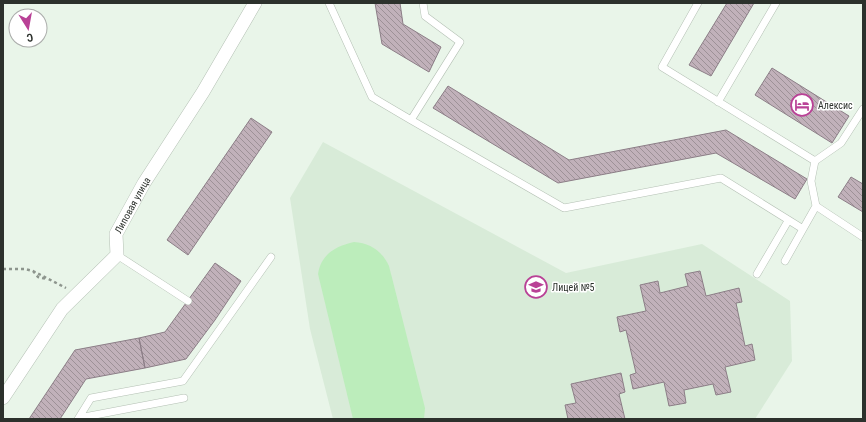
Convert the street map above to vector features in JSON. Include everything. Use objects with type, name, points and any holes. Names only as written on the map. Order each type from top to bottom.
[{"type":"street","name":"Липовая улица","points":[[117,255],[116,234],[123,221],[144,183],[203,92],[255,3]]},
{"type":"street","points":[[3,398],[62,309],[117,255]]},
{"type":"lane","points":[[329,3],[372,97],[564,208],[721,178],[803,229]]},
{"type":"lane","points":[[411,120],[460,42],[425,16],[423,3]]},
{"type":"lane","points":[[698,3],[662,67],[815,161]]},
{"type":"lane","points":[[718,102],[776,3]]},
{"type":"lane","points":[[785,261],[816,206],[811,181],[815,161],[841,143],[863,109]]},
{"type":"lane","points":[[816,206],[863,237]]},
{"type":"lane","points":[[757,274],[788,221]]},
{"type":"lane","points":[[117,255],[188,301]]},
{"type":"lane","points":[[78,418],[91,398],[183,381],[271,257]]},
{"type":"lane","points":[[215,320],[222,324]]},
{"type":"lane","points":[[78,418],[184,398]]},
{"type":"path","points":[[3,269],[25,269],[33,271],[77,295]]},
{"type":"path","points":[[33,271],[38,277],[48,279]]},
{"type":"shaded area","name":"Лицей №5","points":[[323,142],[566,273],[702,244],[790,301],[792,361],[755,419],[333,419],[310,329],[290,198]]},
{"type":"green space","points":[[354,242],[365,244],[375,249],[383,256],[389,266],[425,408],[424,419],[353,419],[318,274],[322,261],[330,252],[341,246]]},
{"type":"building","points":[[375,3],[400,3],[403,24],[441,47],[429,72],[382,44]]},
{"type":"building","points":[[727,3],[754,3],[711,76],[689,65]]},
{"type":"building","name":"Алексис","points":[[772,68],[849,116],[832,143],[755,95]]},
{"type":"building","points":[[448,86],[569,160],[726,130],[807,179],[795,199],[716,153],[558,183],[433,108]]},
{"type":"building","points":[[251,118],[272,132],[188,255],[167,240]]},
{"type":"building","points":[[851,177],[863,184],[863,212],[838,197]]},
{"type":"building","points":[[215,263],[241,281],[215,320],[186,359],[145,368],[139,338],[165,332]]},
{"type":"building","points":[[700,271],[706,296],[739,288],[742,302],[736,303],[745,346],[752,344],[755,360],[725,367],[731,392],[716,395],[713,384],[684,390],[686,403],[669,406],[664,382],[633,389],[630,375],[636,373],[626,330],[620,332],[617,317],[646,311],[640,285],[658,281],[660,293],[688,286],[685,274]]},
{"type":"building","points":[[139,338],[145,368],[86,379],[60,419],[29,419],[75,350]]},
{"type":"building","points":[[621,373],[625,392],[619,394],[625,419],[568,419],[565,405],[576,403],[571,384]]},
{"type":"place","name":"Алексис","points":[[802,105]]},
{"type":"place","name":"Лицей №5","points":[[536,287]]}]
